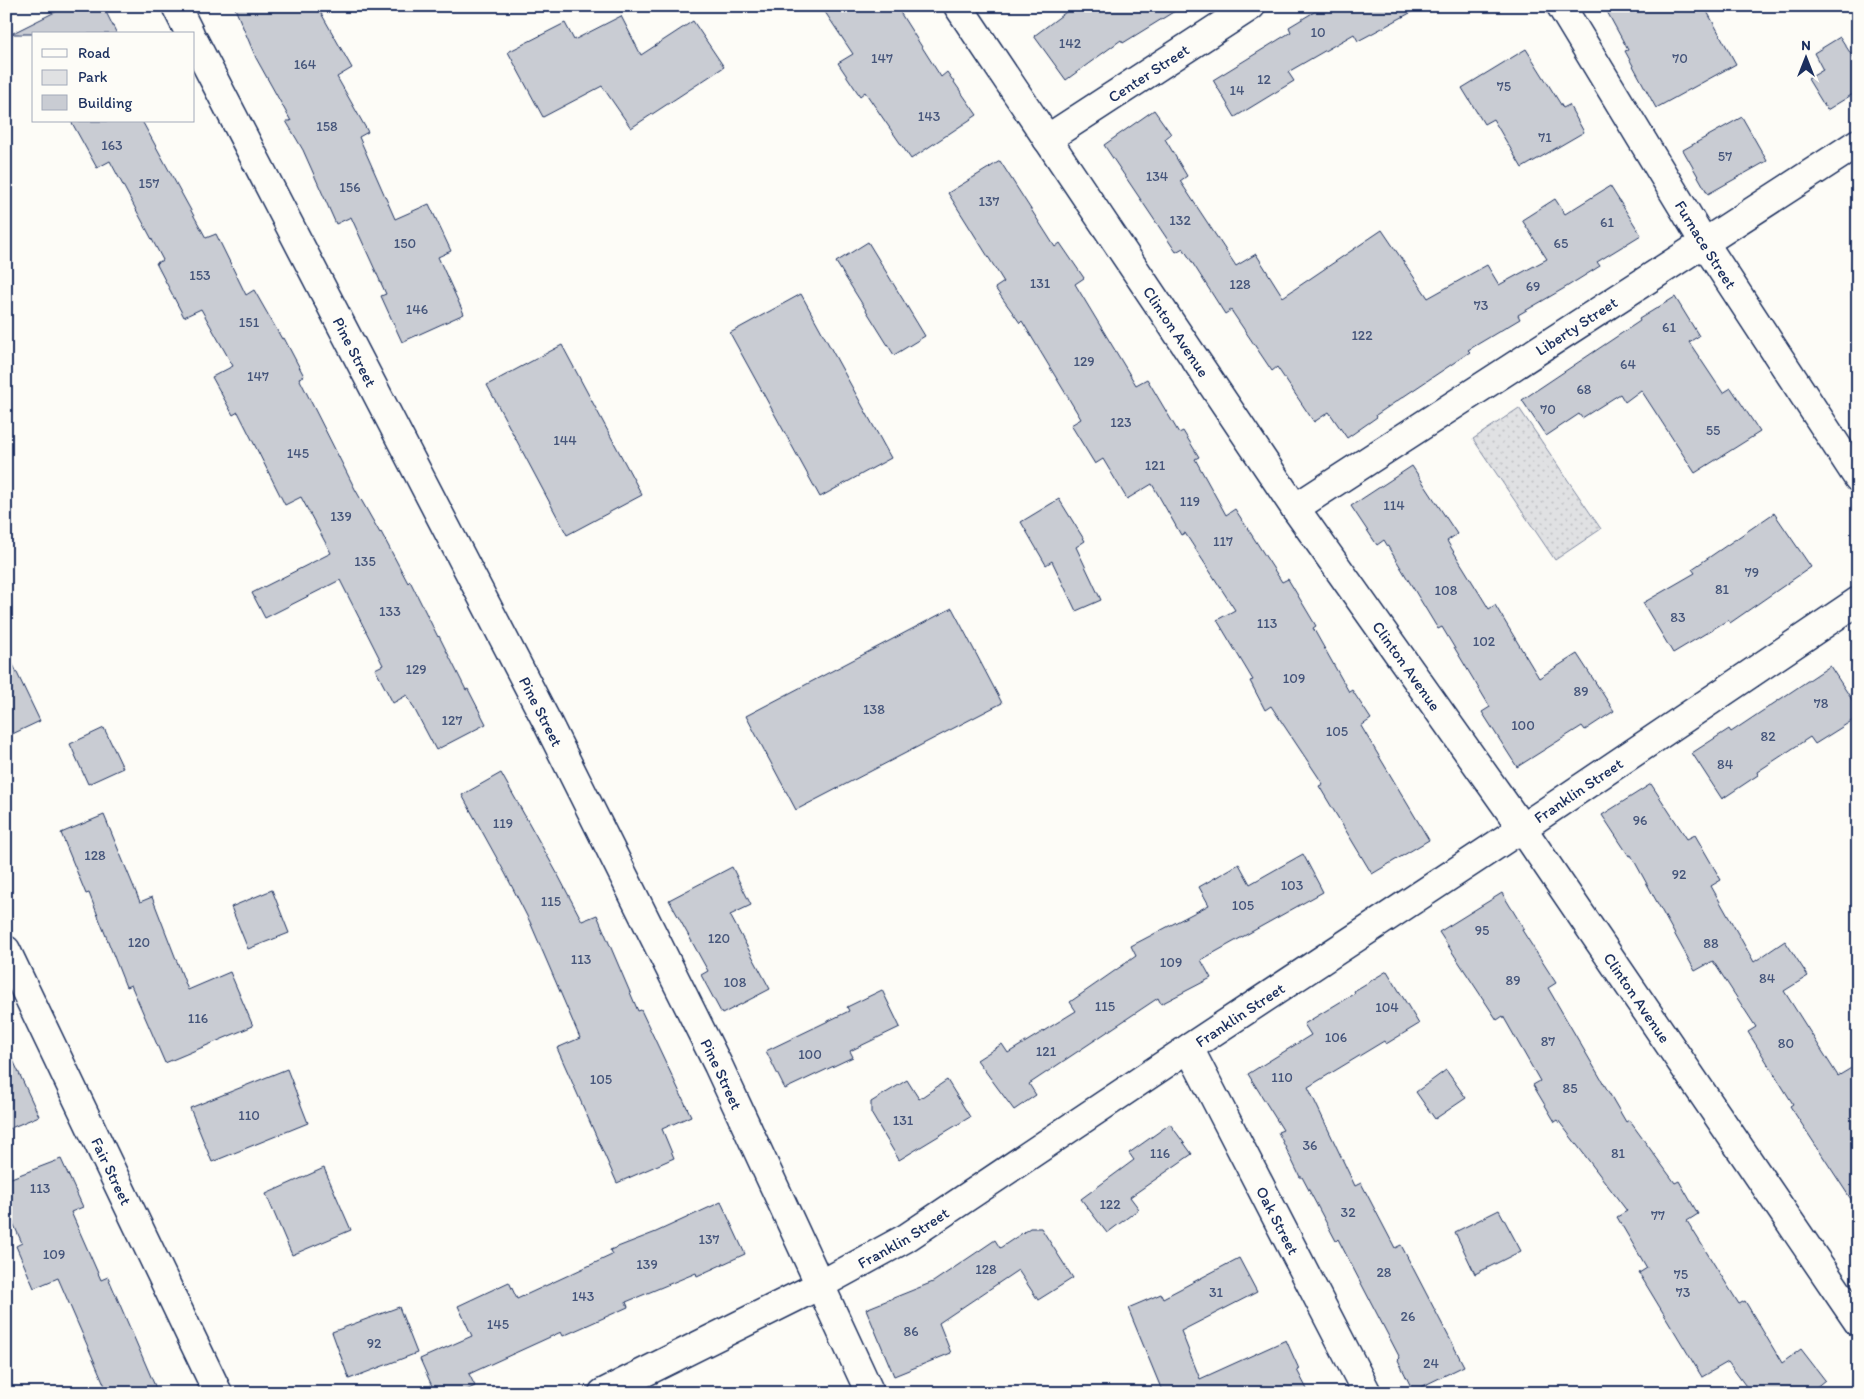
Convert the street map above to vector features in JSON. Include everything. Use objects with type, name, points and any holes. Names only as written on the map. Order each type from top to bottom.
[{"type":"street","points":[[176,6],[189,32]]},
{"type":"street","name":"Clinton Avenue","points":[[958,6],[1295,508],[1522,828],[1858,1322]]},
{"type":"street","name":"Center Street","points":[[1047,140],[1251,6]]},
{"type":"street","name":"Furnace Street","points":[[1562,6],[1705,244],[1858,478]]},
{"type":"street","name":"Pine Street","points":[[195,42],[548,724],[718,1065],[870,1393]]},
{"type":"street","name":"Liberty Street","points":[[1295,508],[1705,244],[1858,143]]},
{"type":"street","name":"Franklin Street","points":[[603,1393],[820,1285],[906,1238],[1522,828],[1858,601]]},
{"type":"street","name":"Fair Street","points":[[6,950],[218,1393]]},
{"type":"street","name":"Oak Street","points":[[1189,1048],[1367,1393]]},
{"type":"green space","points":[[1519,408],[1601,529],[1555,560],[1473,439]]},
{"type":"building","points":[[67,6],[103,6],[116,32],[32,32],[32,34],[11,34]]},
{"type":"building","points":[[234,6],[317,6],[352,68],[337,77],[368,132],[359,137],[395,219],[429,204],[451,251],[438,257],[464,314],[402,342],[381,296],[386,294],[351,217],[336,224],[303,150],[286,121],[291,121],[256,58]]},
{"type":"building","points":[[821,6],[896,6],[941,77],[947,72],[977,115],[911,159],[865,92],[860,96],[838,63],[853,54]]},
{"type":"building","points":[[1074,6],[1183,6],[1123,43],[1121,40],[1066,80],[1034,36]]},
{"type":"building","points":[[1324,6],[1423,6],[1358,41],[1354,34],[1288,72],[1294,81],[1235,117],[1213,80],[1291,32],[1289,27]]},
{"type":"building","points":[[1604,6],[1704,6],[1736,64],[1656,108],[1625,51],[1628,50]]},
{"type":"building","points":[[621,16],[641,55],[693,21],[724,67],[631,128],[602,86],[543,117],[508,52],[565,23],[574,40]]},
{"type":"building","points":[[1840,37],[1858,65],[1858,91],[1827,110],[1808,79],[1823,70],[1814,53]]},
{"type":"building","points":[[1526,49],[1563,108],[1569,105],[1584,132],[1522,168],[1493,119],[1484,124],[1462,88]]},
{"type":"building","points":[[1154,110],[1171,134],[1165,139],[1187,176],[1180,181],[1236,266],[1256,254],[1283,297],[1382,230],[1428,298],[1487,265],[1499,285],[1547,259],[1522,220],[1555,199],[1565,214],[1610,186],[1641,235],[1597,262],[1600,266],[1518,315],[1520,319],[1468,350],[1470,352],[1376,415],[1377,417],[1347,438],[1329,412],[1314,422],[1277,367],[1272,371],[1231,310],[1225,314],[1183,248],[1176,252],[1104,145]]},
{"type":"building","points":[[1742,117],[1767,161],[1708,194],[1683,150]]},
{"type":"building","points":[[72,122],[143,122],[206,238],[216,234],[246,295],[254,290],[282,339],[284,338],[304,376],[299,378],[355,489],[381,532],[408,583],[410,581],[466,690],[468,689],[486,724],[436,750],[407,695],[393,703],[375,669],[383,665],[340,580],[265,618],[252,593],[331,553],[301,497],[285,505],[238,412],[233,415],[212,377],[233,366],[201,309],[184,317],[156,263],[163,260],[110,161],[97,168]]},
{"type":"building","points":[[1000,161],[1055,247],[1060,243],[1084,278],[1075,284],[1136,385],[1147,379],[1179,433],[1183,431],[1199,457],[1195,459],[1226,515],[1235,509],[1282,582],[1288,579],[1316,626],[1313,628],[1349,692],[1352,690],[1371,719],[1361,726],[1429,840],[1372,874],[1319,786],[1323,784],[1271,706],[1265,710],[1250,681],[1253,680],[1217,620],[1235,610],[1185,533],[1181,535],[1152,484],[1127,499],[1103,459],[1095,464],[1071,425],[1081,419],[1022,321],[1020,323],[995,288],[1004,282],[948,193]]},
{"type":"building","points":[[868,242],[925,336],[894,355],[836,262]]},
{"type":"building","points":[[801,294],[891,458],[820,497],[730,333]]},
{"type":"building","points":[[1675,297],[1699,336],[1689,342],[1723,393],[1731,388],[1760,432],[1695,473],[1641,390],[1625,402],[1620,394],[1582,418],[1579,414],[1546,436],[1522,400],[1640,321],[1639,319]]},
{"type":"building","points":[[562,345],[642,495],[567,535],[487,385]]},
{"type":"building","points":[[1412,466],[1457,534],[1447,541],[1489,609],[1495,605],[1539,678],[1577,654],[1614,711],[1585,730],[1582,726],[1517,767],[1482,712],[1490,707],[1442,627],[1438,629],[1384,540],[1377,545],[1351,506]]},
{"type":"building","points":[[1059,499],[1085,541],[1076,547],[1101,600],[1076,611],[1052,561],[1046,565],[1021,522]]},
{"type":"building","points":[[1774,513],[1811,567],[1730,623],[1728,620],[1673,653],[1643,603],[1695,573],[1692,569]]},
{"type":"building","points":[[952,608],[1002,703],[796,810],[746,716]]},
{"type":"building","points":[[6,650],[40,721],[6,737]]},
{"type":"building","points":[[1830,666],[1858,709],[1858,717],[1815,744],[1810,737],[1757,772],[1758,775],[1722,799],[1692,753],[1729,729],[1731,732]]},
{"type":"building","points":[[104,728],[123,768],[88,784],[70,744]]},
{"type":"building","points":[[501,773],[582,921],[597,915],[638,1011],[641,1010],[691,1116],[662,1129],[674,1158],[617,1183],[557,1048],[580,1038],[530,922],[462,795]]},
{"type":"building","points":[[1651,784],[1687,839],[1695,835],[1721,880],[1711,886],[1754,962],[1785,941],[1808,976],[1784,991],[1838,1076],[1858,1064],[1858,1210],[1790,1106],[1793,1104],[1748,1032],[1756,1027],[1713,961],[1695,971],[1631,855],[1629,856],[1602,815]]},
{"type":"building","points":[[104,815],[140,902],[152,897],[188,990],[230,972],[253,1026],[165,1063],[131,985],[126,987],[89,893],[86,894],[61,833]]},
{"type":"building","points":[[1303,854],[1323,892],[1201,960],[1211,978],[1161,1004],[1158,998],[1029,1084],[1036,1095],[1014,1110],[977,1060],[1002,1044],[1008,1053],[1076,1011],[1070,1002],[1136,956],[1131,946],[1209,905],[1199,887],[1239,864],[1250,884]]},
{"type":"building","points":[[732,867],[751,905],[730,915],[770,989],[722,1014],[701,975],[708,971],[669,900]]},
{"type":"building","points":[[272,890],[289,933],[248,949],[231,907]]},
{"type":"building","points":[[1502,893],[1524,929],[1522,930],[1556,983],[1548,988],[1626,1122],[1629,1120],[1675,1183],[1679,1181],[1698,1214],[1687,1221],[1739,1304],[1745,1301],[1782,1363],[1801,1349],[1825,1380],[1809,1393],[1743,1393],[1748,1389],[1728,1362],[1702,1377],[1639,1273],[1647,1268],[1617,1217],[1627,1211],[1558,1120],[1555,1122],[1533,1085],[1540,1081],[1503,1016],[1497,1020],[1439,932]]},
{"type":"building","points":[[1387,971],[1419,1024],[1386,1044],[1384,1041],[1308,1087],[1355,1186],[1361,1183],[1395,1248],[1401,1245],[1464,1366],[1413,1391],[1398,1360],[1400,1358],[1338,1239],[1336,1241],[1302,1177],[1300,1177],[1278,1132],[1283,1130],[1248,1074],[1311,1035],[1304,1024]]},
{"type":"building","points":[[882,990],[900,1027],[850,1051],[853,1057],[785,1089],[766,1051],[849,1011],[847,1007]]},
{"type":"building","points":[[6,1045],[39,1116],[6,1130]]},
{"type":"building","points":[[287,1069],[308,1123],[212,1162],[190,1108]]},
{"type":"building","points":[[1446,1070],[1466,1098],[1435,1119],[1416,1092]]},
{"type":"building","points":[[907,1080],[919,1099],[947,1080],[970,1117],[899,1160],[871,1113],[871,1102]]},
{"type":"building","points":[[1170,1124],[1192,1154],[1130,1197],[1139,1209],[1107,1233],[1081,1199],[1134,1160],[1129,1153]]},
{"type":"building","points":[[61,1159],[83,1207],[71,1212],[101,1280],[108,1277],[158,1393],[108,1393],[58,1278],[34,1288],[16,1246],[22,1243],[6,1207],[6,1180]]},
{"type":"building","points":[[324,1168],[351,1230],[292,1255],[266,1194]]},
{"type":"building","points":[[721,1202],[745,1254],[697,1276],[696,1273],[626,1302],[628,1307],[563,1336],[561,1332],[469,1374],[475,1386],[460,1393],[435,1393],[420,1359],[472,1336],[458,1306],[509,1282],[517,1299],[612,1255],[610,1250],[656,1232]]},
{"type":"building","points":[[1499,1210],[1521,1251],[1475,1274],[1455,1232]]},
{"type":"building","points":[[1030,1228],[1041,1228],[1073,1278],[1038,1300],[1018,1270],[939,1323],[951,1353],[894,1376],[866,1309],[933,1282],[995,1240],[1000,1248]]},
{"type":"building","points":[[1239,1258],[1257,1292],[1181,1331],[1200,1379],[1286,1340],[1299,1369],[1297,1370],[1309,1393],[1163,1393],[1128,1308],[1161,1294],[1163,1298]]},
{"type":"building","points":[[399,1307],[417,1353],[349,1379],[332,1332]]}]
